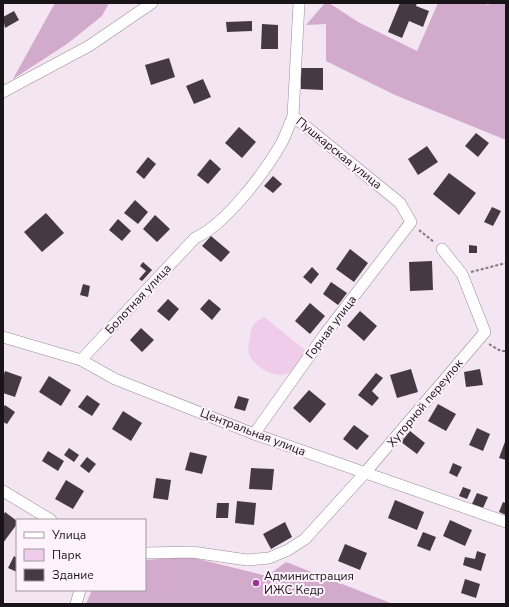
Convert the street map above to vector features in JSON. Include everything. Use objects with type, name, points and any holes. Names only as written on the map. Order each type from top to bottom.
[{"type":"street","points":[[3,92],[89,46],[152,3]]},
{"type":"street","name":"Пушкарская улица","points":[[299,3],[293,116],[400,203],[410,222]]},
{"type":"street","name":"Болотная улица","points":[[81,360],[195,238],[203,234],[233,208],[264,169],[281,144],[293,116]]},
{"type":"street","name":"Горная улица","points":[[254,434],[324,334],[410,222]]},
{"type":"street","points":[[442,250],[462,274],[483,335]]},
{"type":"street","name":"Хуторной переулок","points":[[146,553],[192,552],[247,560],[269,558],[288,550],[305,539],[364,474],[483,335]]},
{"type":"street","name":"Центральная улица","points":[[3,337],[81,360],[115,379],[254,434],[364,474],[506,522]]},
{"type":"street","points":[[3,491],[49,519]]},
{"type":"street","points":[[76,604],[80,591]]},
{"type":"path","points":[[410,222],[442,250]]},
{"type":"path","points":[[462,274],[506,263]]},
{"type":"path","points":[[483,335],[501,351],[506,351]]},
{"type":"green space","points":[[264,317],[305,350],[296,366],[287,374],[281,375],[269,372],[257,365],[250,356],[248,347],[252,328],[257,321]]},
{"type":"shaded area","points":[[55,3],[109,3],[102,16],[67,44],[13,79]]},
{"type":"shaded area","points":[[325,3],[329,3],[358,22],[417,51],[438,3],[484,3],[488,5],[491,3],[506,3],[506,140],[395,95],[326,61],[326,24],[306,25]]},
{"type":"shaded area","points":[[190,557],[267,576],[286,562],[393,604],[86,604],[92,591],[146,591],[146,560]]},
{"type":"building","points":[[400,3],[417,3],[416,6],[429,11],[423,27],[409,21],[402,38],[388,32]]},
{"type":"building","points":[[14,11],[19,20],[5,28],[3,17]]},
{"type":"building","points":[[252,21],[252,31],[227,32],[226,22]]},
{"type":"building","points":[[262,24],[278,25],[278,49],[261,49]]},
{"type":"building","points":[[169,58],[175,77],[151,85],[145,65]]},
{"type":"building","points":[[301,68],[323,68],[323,90],[301,89]]},
{"type":"building","points":[[203,79],[211,97],[194,104],[186,86]]},
{"type":"building","points":[[239,127],[256,142],[242,158],[225,143]]},
{"type":"building","points":[[476,133],[489,143],[478,157],[465,146]]},
{"type":"building","points":[[427,146],[438,162],[418,175],[408,159]]},
{"type":"building","points":[[148,157],[156,164],[144,179],[136,172]]},
{"type":"building","points":[[210,159],[221,169],[208,184],[197,175]]},
{"type":"building","points":[[449,173],[476,193],[459,215],[433,194]]},
{"type":"building","points":[[273,176],[282,184],[273,193],[264,186]]},
{"type":"building","points":[[135,200],[148,212],[138,224],[124,213]]},
{"type":"building","points":[[492,207],[501,211],[493,226],[484,222]]},
{"type":"building","points":[[46,213],[64,233],[42,252],[24,232]]},
{"type":"building","points":[[155,215],[170,229],[157,242],[143,229]]},
{"type":"building","points":[[118,219],[131,231],[122,241],[109,230]]},
{"type":"building","points":[[211,236],[230,252],[221,262],[202,246]]},
{"type":"building","points":[[469,245],[477,246],[477,253],[469,253]]},
{"type":"building","points":[[350,249],[368,263],[354,282],[336,269]]},
{"type":"building","points":[[432,261],[433,290],[410,291],[409,262]]},
{"type":"building","points":[[143,262],[152,270],[142,281],[139,279],[146,271],[140,266]]},
{"type":"building","points":[[312,267],[319,274],[311,284],[303,277]]},
{"type":"building","points":[[331,282],[347,293],[338,305],[323,294]]},
{"type":"building","points":[[83,284],[90,286],[88,297],[80,295]]},
{"type":"building","points":[[168,299],[179,309],[169,321],[157,311]]},
{"type":"building","points":[[209,299],[221,309],[212,320],[200,309]]},
{"type":"building","points":[[310,303],[325,316],[310,334],[295,321]]},
{"type":"building","points":[[360,311],[377,326],[364,341],[347,326]]},
{"type":"building","points":[[141,328],[154,340],[142,352],[130,340]]},
{"type":"building","points":[[411,369],[418,392],[397,398],[390,375]]},
{"type":"building","points":[[480,369],[483,385],[466,387],[464,372]]},
{"type":"building","points":[[5,371],[22,377],[15,397],[3,393],[3,377]]},
{"type":"building","points":[[376,373],[383,378],[372,391],[379,398],[372,406],[358,395]]},
{"type":"building","points":[[49,376],[71,390],[61,406],[39,392]]},
{"type":"building","points":[[309,390],[326,404],[310,423],[293,408]]},
{"type":"building","points":[[87,395],[100,404],[92,416],[78,407]]},
{"type":"building","points":[[238,396],[249,399],[245,411],[234,408]]},
{"type":"building","points":[[438,404],[456,414],[446,431],[428,421]]},
{"type":"building","points":[[5,405],[15,412],[7,424],[3,422],[3,408]]},
{"type":"building","points":[[123,411],[142,423],[131,441],[112,429]]},
{"type":"building","points":[[354,425],[369,436],[357,450],[343,439]]},
{"type":"building","points":[[477,428],[490,434],[483,451],[469,445]]},
{"type":"building","points":[[410,431],[425,443],[417,454],[401,442]]},
{"type":"building","points":[[506,439],[506,460],[499,458]]},
{"type":"building","points":[[69,448],[79,455],[74,462],[64,455]]},
{"type":"building","points":[[48,451],[64,461],[58,471],[42,461]]},
{"type":"building","points":[[190,452],[207,456],[202,474],[185,470]]},
{"type":"building","points":[[87,457],[96,464],[89,473],[80,466]]},
{"type":"building","points":[[453,463],[462,467],[457,477],[449,473]]},
{"type":"building","points":[[251,468],[274,469],[272,490],[249,489]]},
{"type":"building","points":[[156,478],[171,480],[168,500],[153,498]]},
{"type":"building","points":[[66,480],[84,491],[73,509],[55,499]]},
{"type":"building","points":[[463,487],[471,490],[467,499],[459,496]]},
{"type":"building","points":[[477,493],[488,497],[483,508],[472,504]]},
{"type":"building","points":[[395,500],[424,512],[417,530],[388,518]]},
{"type":"building","points":[[237,501],[256,503],[254,525],[235,523]]},
{"type":"building","points":[[503,502],[506,503],[506,515],[499,512]]},
{"type":"building","points":[[217,503],[229,503],[228,518],[216,518]]},
{"type":"building","points":[[5,512],[16,520],[16,525],[3,543],[3,516]]},
{"type":"building","points":[[450,520],[472,530],[465,546],[443,536]]},
{"type":"building","points":[[285,522],[292,537],[271,549],[263,534]]},
{"type":"building","points":[[423,532],[436,537],[430,551],[417,546]]},
{"type":"building","points":[[345,544],[367,553],[360,570],[338,561]]},
{"type":"building","points":[[477,551],[486,554],[481,571],[463,565],[465,557],[475,559]]},
{"type":"building","points":[[14,556],[16,557],[16,572],[8,568]]},
{"type":"building","points":[[465,579],[480,584],[476,598],[461,593]]},
{"type":"place","name":"Администрация ИЖС Кедр","points":[[256,583]]}]
